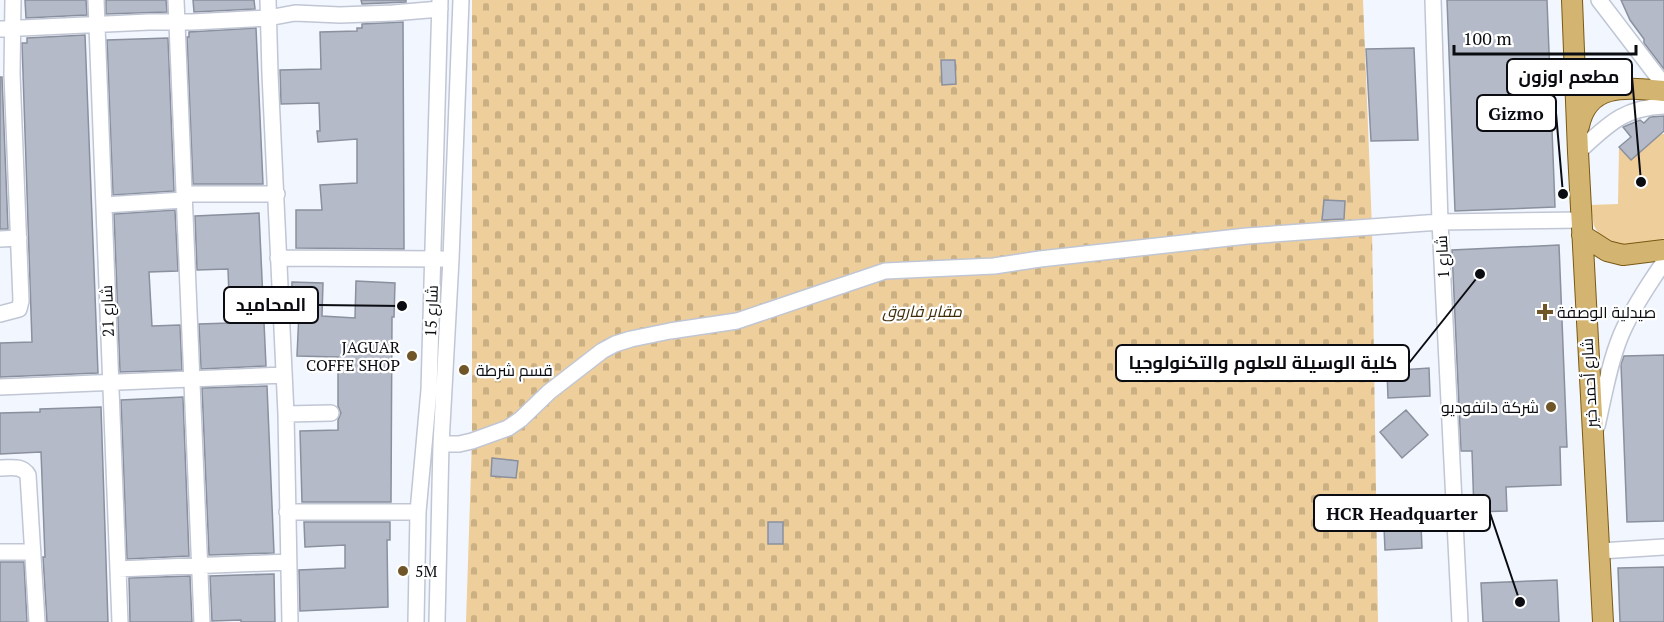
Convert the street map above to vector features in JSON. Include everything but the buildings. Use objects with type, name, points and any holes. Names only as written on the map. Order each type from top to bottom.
[{"type":"main road","name":"شارع أحمد خير","points":[[1572,0],[1577,146],[1603,622]]},
{"type":"main road","points":[[1577,146],[1579,123],[1585,107],[1599,96],[1614,89],[1626,87],[1664,91]]},
{"type":"main road","points":[[1582,227],[1607,251],[1623,255],[1664,250]]},
{"type":"street","points":[[0,314],[19,309],[21,301],[12,74],[6,29],[13,0]]},
{"type":"street","name":"شارع 21","points":[[96,0],[120,622]]},
{"type":"street","points":[[176,0],[202,622]]},
{"type":"street","points":[[268,0],[286,414],[290,622]]},
{"type":"street","name":"شارع 15","points":[[436,622],[441,444],[461,0]]},
{"type":"street","name":"شارع 1","points":[[1433,0],[1440,222],[1460,622]]},
{"type":"street","points":[[1599,0],[1664,85]]},
{"type":"street","points":[[6,29],[268,18],[356,7],[440,4]]},
{"type":"street","name":"شارع 15","points":[[416,622],[418,512],[426,441],[440,4]]},
{"type":"street","points":[[1577,146],[1625,113],[1643,107],[1664,106]]},
{"type":"street","points":[[105,205],[184,197],[277,194]]},
{"type":"street","points":[[441,444],[472,441],[508,428],[521,419],[549,392],[602,351],[615,344],[670,331],[736,321],[885,271],[994,266],[1246,236],[1440,222],[1582,227]]},
{"type":"street","points":[[0,239],[19,238]]},
{"type":"street","points":[[278,258],[451,259]]},
{"type":"street","points":[[1592,446],[1607,380],[1621,336],[1642,295],[1664,262]]},
{"type":"street","points":[[0,387],[284,375]]},
{"type":"street","points":[[286,414],[331,413]]},
{"type":"street","points":[[0,468],[19,467],[25,470],[28,476],[37,622]]},
{"type":"street","points":[[288,512],[418,512]]},
{"type":"street","points":[[1600,551],[1664,547]]},
{"type":"street","points":[[0,552],[33,552]]},
{"type":"street","points":[[118,569],[288,562]]},
{"type":"green space","name":"مقابر فاروق","points":[[472,0],[1363,0],[1372,228],[1378,622],[466,622],[472,441]]},
{"type":"green space","points":[[1661,134],[1664,134],[1664,238],[1649,249],[1605,243],[1594,226],[1590,205],[1618,204],[1619,148],[1631,160]]},
{"type":"place","name":"مطعم اوزون","points":[[1641,182]]},
{"type":"place","name":"Gizmo","points":[[1563,194]]},
{"type":"place","name":"كلية الوسيلة للعلوم والتكنولوجيا","points":[[1480,274]]},
{"type":"place","name":"المحاميد","points":[[402,306]]},
{"type":"place","name":"صيدلية الوصفة","points":[[1545,312]]},
{"type":"place","name":"JAGUAR COFFE SHOP","points":[[412,356]]},
{"type":"place","name":"قسم شرطة","points":[[464,370]]},
{"type":"place","name":"شركة دانفوديو","points":[[1551,407]]},
{"type":"place","name":"5M","points":[[403,571]]},
{"type":"place","name":"HCR Headquarter","points":[[1520,602]]}]
